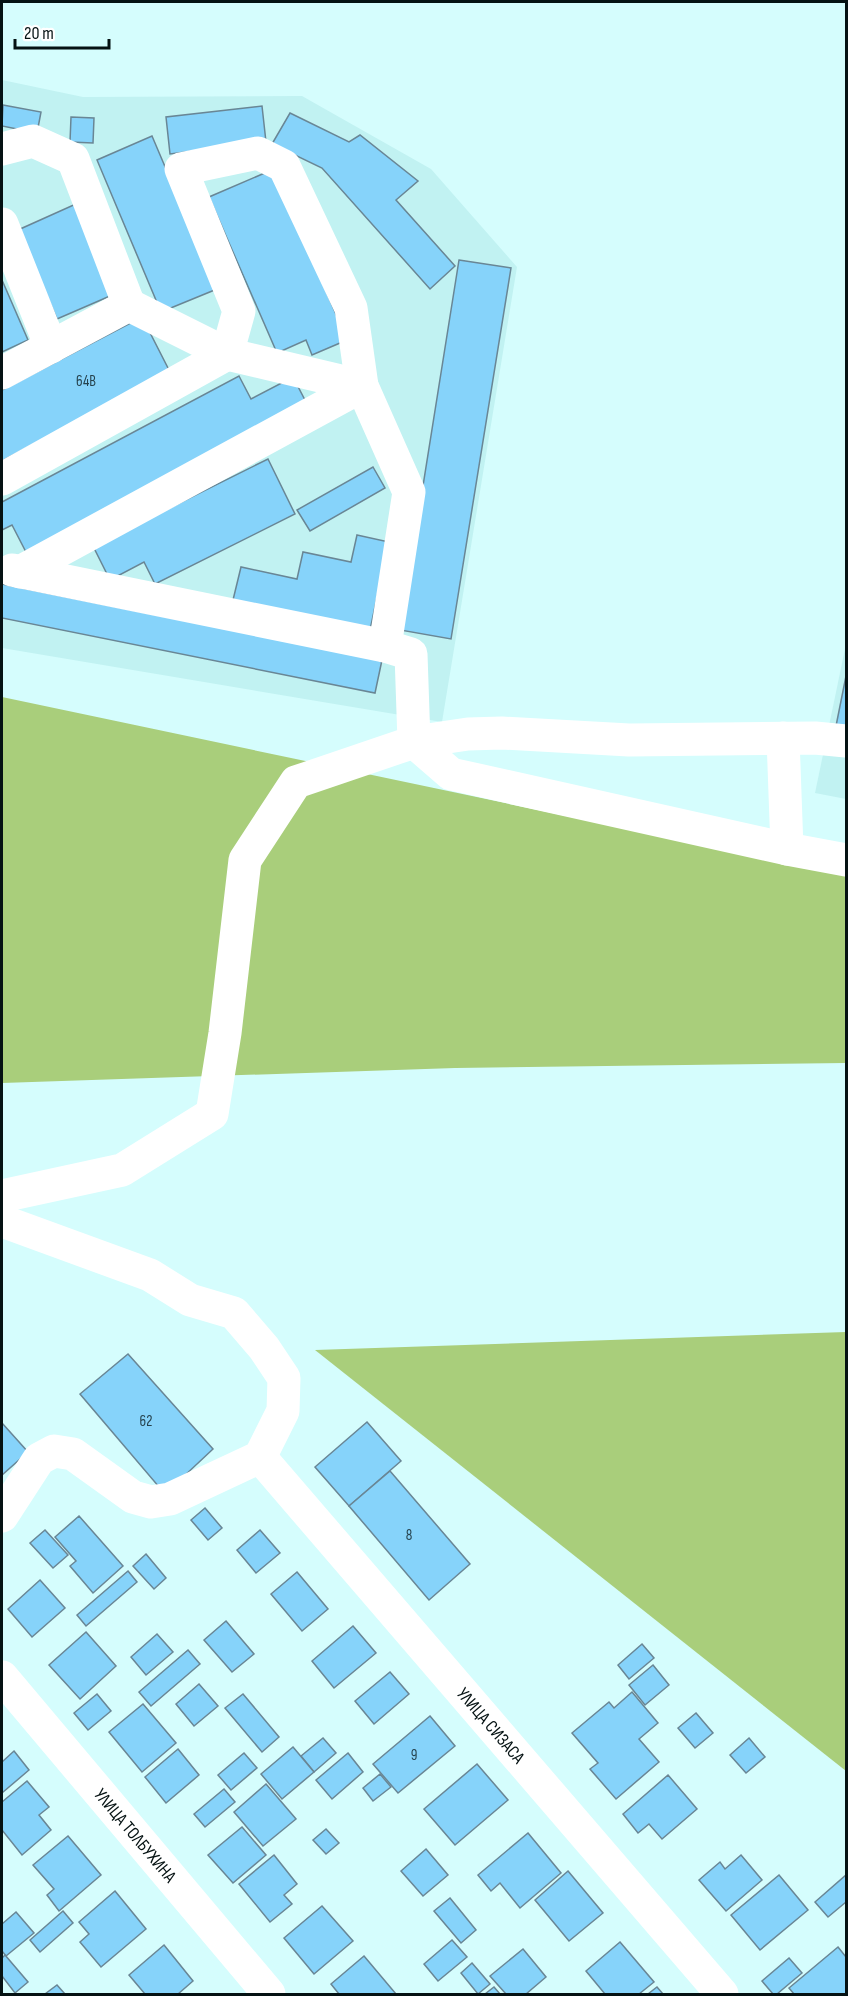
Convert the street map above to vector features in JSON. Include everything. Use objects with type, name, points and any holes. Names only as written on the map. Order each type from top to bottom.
[{"type":"street","points":[[2,149],[33,141],[74,159],[129,305],[227,354],[362,386]]},
{"type":"street","points":[[2,479],[227,354],[239,311],[181,169],[258,153],[284,166],[351,308],[362,386],[409,492],[385,646]]},
{"type":"street","points":[[2,224],[51,347]]},
{"type":"street","points":[[2,373],[129,305]]},
{"type":"street","points":[[11,570],[362,386]]},
{"type":"street","points":[[11,570],[385,646],[411,654],[414,742],[451,774],[787,849],[846,860]]},
{"type":"street","points":[[2,1196],[122,1170],[212,1114],[225,1033],[245,860],[296,782],[414,742],[468,734],[502,733],[629,740],[815,738],[846,741]]},
{"type":"street","points":[[783,738],[787,849]]},
{"type":"street","points":[[2,1221],[150,1275],[190,1300],[234,1313],[264,1348],[284,1378],[283,1411],[260,1457],[170,1499],[151,1502],[133,1497],[73,1454],[54,1451],[39,1459],[2,1516]]},
{"type":"street","name":"УЛИЦА СИЗАСА","points":[[260,1457],[722,1995]]},
{"type":"street","name":"УЛИЦА ТОЛБУХИНА","points":[[2,1677],[269,1995]]},
{"type":"shaded area","points":[[2,80],[83,97],[302,96],[431,169],[517,267],[442,722],[2,648]]},
{"type":"shaded area","points":[[846,644],[846,799],[815,793]]},
{"type":"green space","points":[[2,697],[794,864],[846,873],[846,1063],[455,1068],[2,1083]]},
{"type":"green space","points":[[846,1332],[846,1771],[315,1350]]},
{"type":"building","points":[[3,105],[41,112],[37,133],[2,126]]},
{"type":"building","points":[[262,106],[266,142],[170,154],[166,117]]},
{"type":"building","points":[[290,113],[349,142],[360,135],[418,181],[396,200],[455,266],[430,289],[322,168],[272,144]]},
{"type":"building","points":[[71,117],[94,118],[93,143],[70,142]]},
{"type":"building","points":[[152,136],[217,289],[161,312],[97,160]]},
{"type":"building","points":[[274,169],[347,340],[312,355],[306,340],[277,353],[209,197]]},
{"type":"building","points":[[78,203],[117,293],[57,319],[18,230]]},
{"type":"building","points":[[459,260],[511,268],[451,639],[400,630]]},
{"type":"building","points":[[2,280],[28,340],[2,352]]},
{"type":"building","points":[[142,317],[170,372],[2,461],[2,390]]},
{"type":"building","points":[[239,376],[251,399],[293,377],[307,404],[27,554],[12,525],[2,530],[2,502]]},
{"type":"building","points":[[268,459],[295,514],[155,584],[144,562],[110,580],[93,546]]},
{"type":"building","points":[[373,467],[385,488],[310,531],[297,510]]},
{"type":"building","points":[[357,535],[389,542],[370,630],[233,600],[241,567],[297,579],[303,552],[351,562]]},
{"type":"building","points":[[2,584],[382,660],[375,693],[2,618]]},
{"type":"building","points":[[846,676],[846,728],[836,726]]},
{"type":"building","points":[[128,1354],[213,1449],[165,1494],[80,1394]]},
{"type":"building","points":[[367,1422],[401,1461],[349,1506],[315,1467]]},
{"type":"building","points":[[2,1423],[28,1452],[2,1475]]},
{"type":"building","points":[[390,1471],[470,1564],[429,1600],[349,1506]]},
{"type":"building","points":[[205,1508],[222,1528],[208,1540],[191,1520]]},
{"type":"building","points":[[79,1516],[123,1566],[93,1593],[70,1566],[76,1561],[55,1537]]},
{"type":"building","points":[[45,1530],[68,1555],[53,1568],[30,1543]]},
{"type":"building","points":[[260,1530],[280,1553],[256,1573],[237,1550]]},
{"type":"building","points":[[146,1554],[166,1578],[154,1589],[133,1566]]},
{"type":"building","points":[[128,1571],[137,1582],[86,1626],[77,1615]]},
{"type":"building","points":[[297,1572],[328,1609],[302,1631],[271,1594]]},
{"type":"building","points":[[40,1580],[65,1608],[32,1637],[8,1609]]},
{"type":"building","points":[[226,1621],[254,1654],[232,1672],[204,1640]]},
{"type":"building","points":[[353,1626],[376,1653],[334,1688],[312,1661]]},
{"type":"building","points":[[86,1632],[116,1666],[80,1699],[49,1665]]},
{"type":"building","points":[[157,1634],[173,1652],[146,1675],[131,1657]]},
{"type":"building","points":[[642,1644],[654,1658],[629,1679],[618,1665]]},
{"type":"building","points":[[188,1650],[200,1664],[151,1706],[139,1692]]},
{"type":"building","points":[[653,1665],[669,1685],[645,1705],[629,1685]]},
{"type":"building","points":[[390,1672],[409,1694],[374,1724],[355,1701]]},
{"type":"building","points":[[199,1684],[218,1706],[194,1726],[176,1704]]},
{"type":"building","points":[[632,1692],[658,1723],[639,1739],[659,1762],[616,1799],[590,1769],[598,1763],[572,1733],[609,1702],[614,1708]]},
{"type":"building","points":[[97,1694],[111,1711],[88,1730],[74,1713]]},
{"type":"building","points":[[243,1694],[279,1737],[262,1752],[225,1708]]},
{"type":"building","points":[[143,1704],[176,1743],[142,1772],[109,1732]]},
{"type":"building","points":[[696,1713],[713,1733],[695,1748],[678,1728]]},
{"type":"building","points":[[430,1716],[455,1746],[398,1793],[373,1764]]},
{"type":"building","points":[[323,1738],[336,1753],[314,1772],[301,1756]]},
{"type":"building","points":[[749,1738],[765,1757],[746,1773],[730,1755]]},
{"type":"building","points":[[293,1747],[314,1772],[282,1799],[261,1774]]},
{"type":"building","points":[[178,1749],[199,1775],[166,1803],[145,1777]]},
{"type":"building","points":[[14,1751],[29,1770],[2,1793],[2,1762]]},
{"type":"building","points":[[244,1753],[257,1768],[231,1790],[218,1775]]},
{"type":"building","points":[[348,1753],[363,1772],[332,1799],[316,1780]]},
{"type":"building","points":[[477,1764],[508,1800],[455,1845],[424,1809]]},
{"type":"building","points":[[380,1774],[391,1787],[373,1801],[363,1788]]},
{"type":"building","points":[[668,1775],[697,1809],[662,1839],[649,1824],[638,1833],[623,1814]]},
{"type":"building","points":[[27,1781],[49,1807],[39,1815],[51,1830],[22,1855],[2,1830],[2,1802]]},
{"type":"building","points":[[266,1784],[296,1819],[263,1846],[234,1812]]},
{"type":"building","points":[[224,1789],[235,1802],[205,1827],[194,1814]]},
{"type":"building","points":[[242,1827],[266,1855],[233,1883],[208,1855]]},
{"type":"building","points":[[326,1829],[339,1843],[326,1854],[313,1840]]},
{"type":"building","points":[[528,1833],[561,1873],[520,1908],[500,1883],[491,1891],[478,1875]]},
{"type":"building","points":[[68,1836],[101,1875],[59,1911],[47,1895],[54,1889],[33,1865]]},
{"type":"building","points":[[426,1849],[448,1875],[423,1896],[401,1871]]},
{"type":"building","points":[[274,1855],[297,1884],[284,1895],[292,1904],[270,1922],[239,1884]]},
{"type":"building","points":[[741,1855],[762,1880],[726,1911],[699,1880],[720,1862],[725,1869]]},
{"type":"building","points":[[568,1871],[603,1913],[569,1941],[535,1900]]},
{"type":"building","points":[[779,1875],[808,1910],[760,1950],[731,1915]]},
{"type":"building","points":[[846,1875],[846,1902],[828,1917],[815,1902]]},
{"type":"building","points":[[115,1891],[146,1929],[101,1967],[80,1942],[89,1934],[79,1922]]},
{"type":"building","points":[[450,1898],[476,1930],[461,1943],[434,1911]]},
{"type":"building","points":[[322,1906],[353,1941],[314,1974],[284,1938]]},
{"type":"building","points":[[63,1911],[73,1923],[40,1952],[30,1940]]},
{"type":"building","points":[[16,1912],[34,1933],[6,1956],[2,1951],[2,1924]]},
{"type":"building","points":[[452,1940],[467,1957],[438,1981],[424,1964]]},
{"type":"building","points":[[620,1942],[654,1982],[639,1994],[605,1994],[586,1971]]},
{"type":"building","points":[[164,1945],[193,1981],[178,1994],[145,1994],[129,1975]]},
{"type":"building","points":[[838,1947],[846,1957],[846,1994],[794,1994],[789,1988]]},
{"type":"building","points":[[523,1949],[546,1977],[526,1994],[506,1994],[490,1976]]},
{"type":"building","points":[[5,1955],[28,1982],[15,1993],[2,1976],[2,1958]]},
{"type":"building","points":[[364,1956],[396,1994],[339,1994],[331,1984]]},
{"type":"building","points":[[789,1958],[802,1973],[777,1994],[773,1994],[762,1981]]},
{"type":"building","points":[[472,1963],[490,1984],[478,1994],[461,1973]]},
{"type":"building","points":[[57,1985],[65,1994],[45,1994]]},
{"type":"building","points":[[494,1987],[500,1994],[485,1994]]},
{"type":"building","points":[[657,1987],[663,1994],[648,1994]]}]
